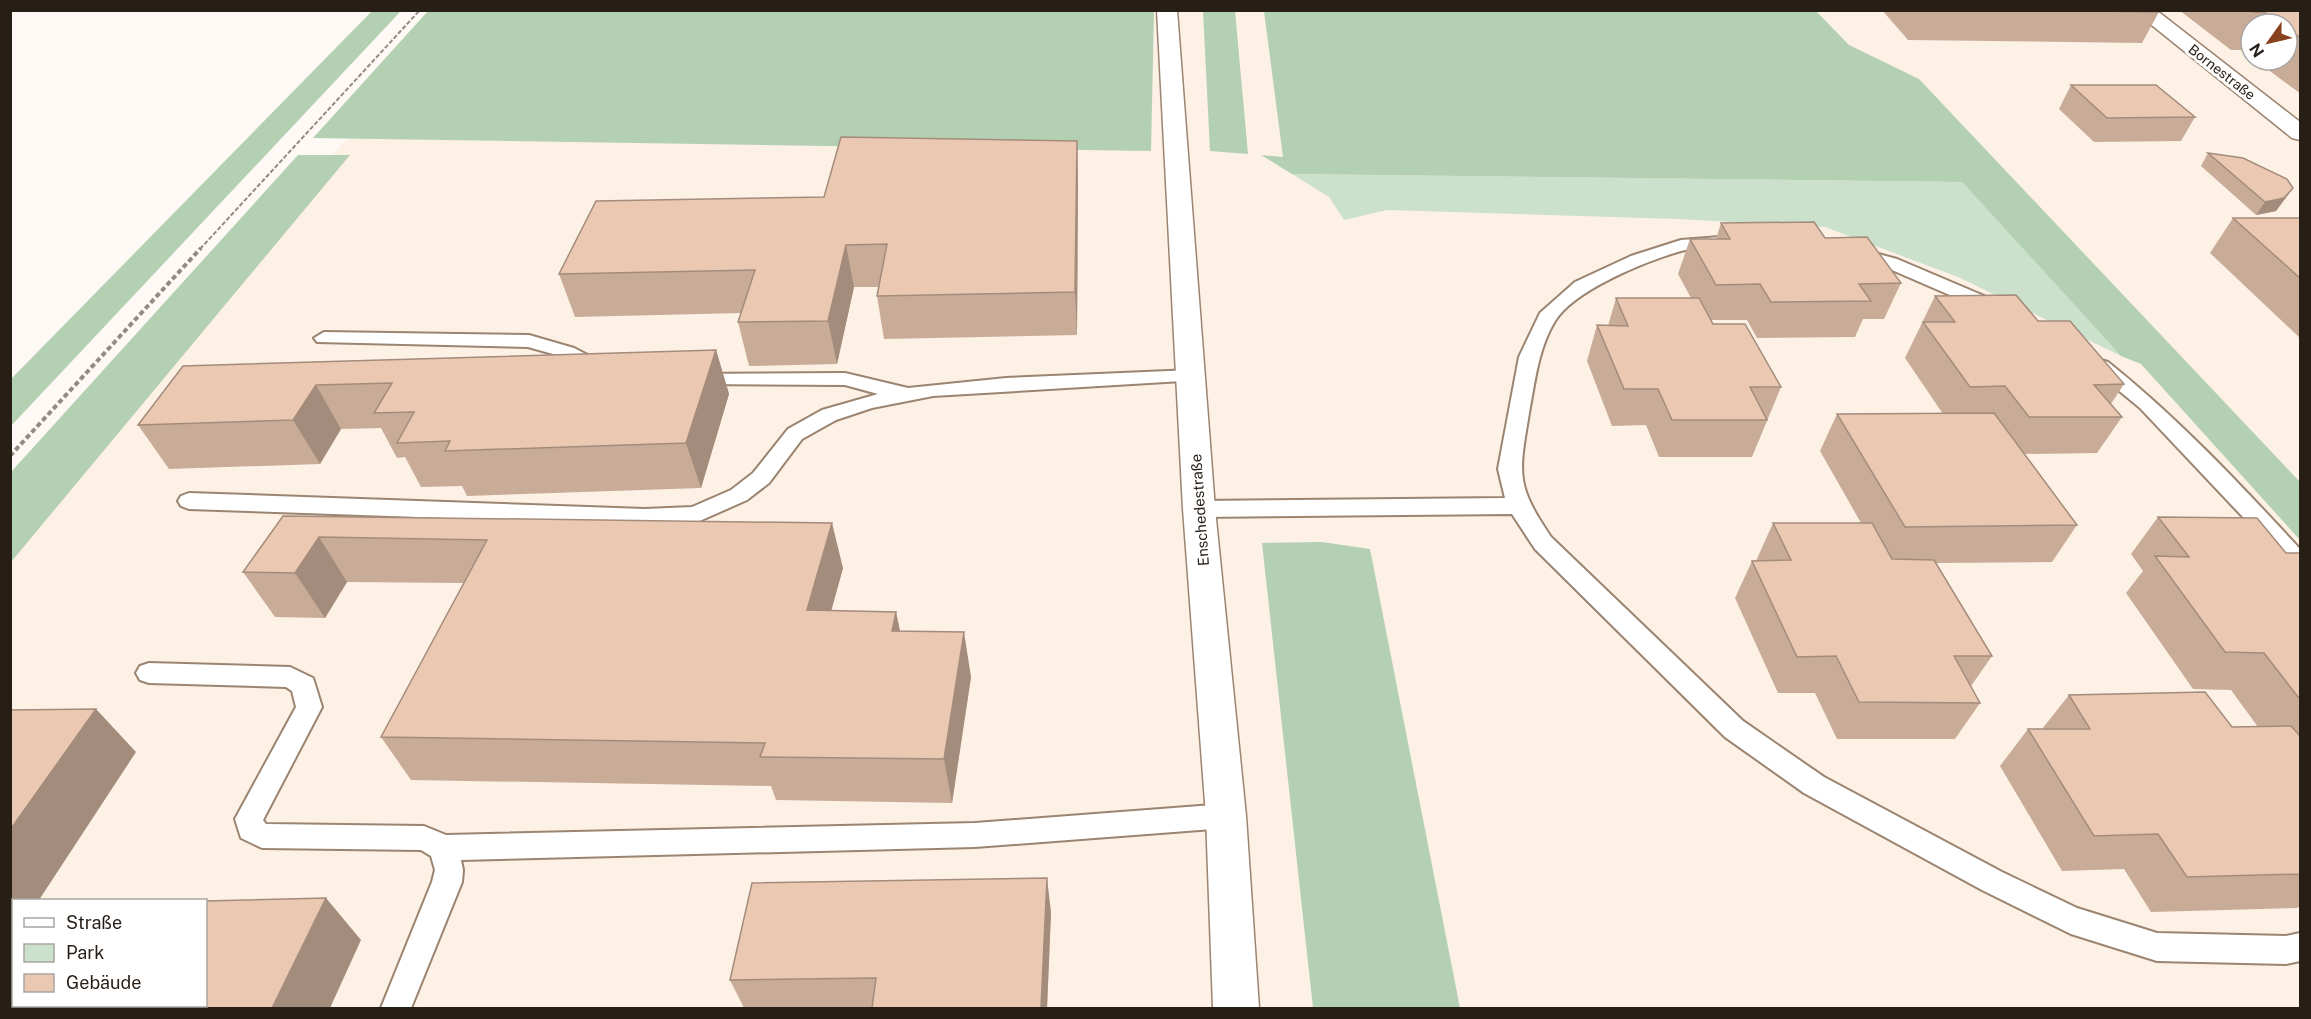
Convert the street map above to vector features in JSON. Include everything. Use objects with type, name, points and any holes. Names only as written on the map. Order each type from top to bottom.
[{"type":"street","name":"Enschedestraße","points":[[1167,10],[1199,509],[1226,816],[1236,1008]]},
{"type":"street","name":"Bornestraße","points":[[2143,10],[2301,133]]},
{"type":"lane","points":[[1736,241],[1681,245],[1637,260],[1582,286],[1547,317],[1529,357],[1509,469],[1518,506],[1543,543],[1734,729],[1814,785],[1992,881],[2071,920],[2157,947],[2286,950],[2301,947]]},
{"type":"lane","points":[[1834,247],[1890,263],[1977,298],[2017,319]]},
{"type":"lane","points":[[324,338],[529,342],[545,344],[605,372],[616,374]]},
{"type":"lane","points":[[2086,357],[2106,369],[2147,403],[2301,563]]},
{"type":"lane","points":[[189,501],[645,517],[695,514],[739,495],[761,478],[795,434],[829,415],[869,402],[905,394],[1006,384],[1192,376]]},
{"type":"lane","points":[[673,378],[845,379],[905,394]]},
{"type":"lane","points":[[1199,509],[1518,506]]},
{"type":"lane","points":[[149,673],[290,676],[304,685],[309,707],[249,819],[251,829],[262,836],[424,838],[443,848],[975,836],[1226,816]]},
{"type":"lane","points":[[396,1008],[447,882],[449,870],[443,848]]},
{"type":"path","points":[[10,456],[420,10]]},
{"type":"shaded area","points":[[464,11],[2300,11],[2300,1008],[11,1008],[10,507]]},
{"type":"green space","points":[[373,10],[401,11],[11,426],[11,379]]},
{"type":"green space","points":[[428,11],[1154,11],[1151,151],[313,138]]},
{"type":"green space","points":[[1203,11],[1235,11],[1248,154],[1210,151]]},
{"type":"green space","points":[[1264,11],[1816,11],[1849,45],[1919,79],[2300,482],[2300,540],[2141,364],[2121,356],[1962,182],[1292,174],[1261,155],[1283,157]]},
{"type":"green space","points":[[298,155],[350,155],[11,562],[11,472]]},
{"type":"green space","points":[[1292,174],[1962,182],[2121,356],[1958,277],[1825,227],[1677,219],[1387,210],[1344,220],[1329,197]]},
{"type":"green space","points":[[1322,542],[1370,549],[1460,1008],[1313,1008],[1262,543]]},
{"type":"building","points":[[2023,10],[2157,10],[2159,12]]},
{"type":"building","points":[[2251,10],[2301,10],[2301,38],[2299,37],[2299,12],[2254,12]]},
{"type":"building","points":[[2071,85],[2156,85],[2195,117],[2107,118]]},
{"type":"building","points":[[841,137],[1077,141],[1075,292],[877,296],[887,244],[846,245],[828,321],[738,322],[755,270],[559,274],[596,201],[824,197]]},
{"type":"building","points":[[2208,153],[2243,158],[2287,179],[2293,188],[2284,198],[2265,202]]},
{"type":"building","points":[[2233,218],[2301,218],[2301,279]]},
{"type":"building","points":[[1814,222],[1825,238],[1867,237],[1901,283],[1859,284],[1871,301],[1771,302],[1760,284],[1716,285],[1690,239],[1730,239],[1721,223]]},
{"type":"building","points":[[2016,295],[2038,321],[2070,321],[2124,384],[2094,385],[2122,417],[2029,417],[2005,386],[1970,387],[1923,322],[1955,322],[1935,296]]},
{"type":"building","points":[[1616,298],[1699,298],[1713,324],[1745,324],[1781,387],[1750,387],[1767,420],[1672,420],[1658,389],[1624,389],[1597,325],[1628,326]]},
{"type":"building","points":[[716,350],[686,443],[445,451],[450,441],[397,443],[414,412],[374,413],[392,383],[316,385],[293,420],[138,425],[183,366]]},
{"type":"building","points":[[1994,413],[2077,525],[1905,527],[1837,414]]},
{"type":"building","points":[[283,516],[832,523],[807,610],[896,612],[892,631],[964,632],[944,759],[760,757],[765,743],[381,737],[487,540],[319,537],[295,573],[243,572]]},
{"type":"building","points":[[2158,517],[2257,518],[2286,553],[2301,553],[2301,697],[2298,697],[2264,653],[2225,652],[2155,556],[2189,557]]},
{"type":"building","points":[[1773,523],[1872,523],[1892,559],[1934,560],[1992,656],[1954,656],[1980,703],[1859,702],[1836,656],[1797,657],[1752,561],[1791,560]]},
{"type":"building","points":[[2205,692],[2232,727],[2291,726],[2301,737],[2301,874],[2187,877],[2158,834],[2094,836],[2028,729],[2090,729],[2069,695]]},
{"type":"building","points":[[96,709],[10,830],[10,710]]},
{"type":"building","points":[[1047,878],[1041,1008],[872,1008],[876,978],[730,980],[752,883]]},
{"type":"building","points":[[326,898],[272,1008],[10,1008],[10,904],[12,904],[12,1007],[207,1007],[207,901]]}]
